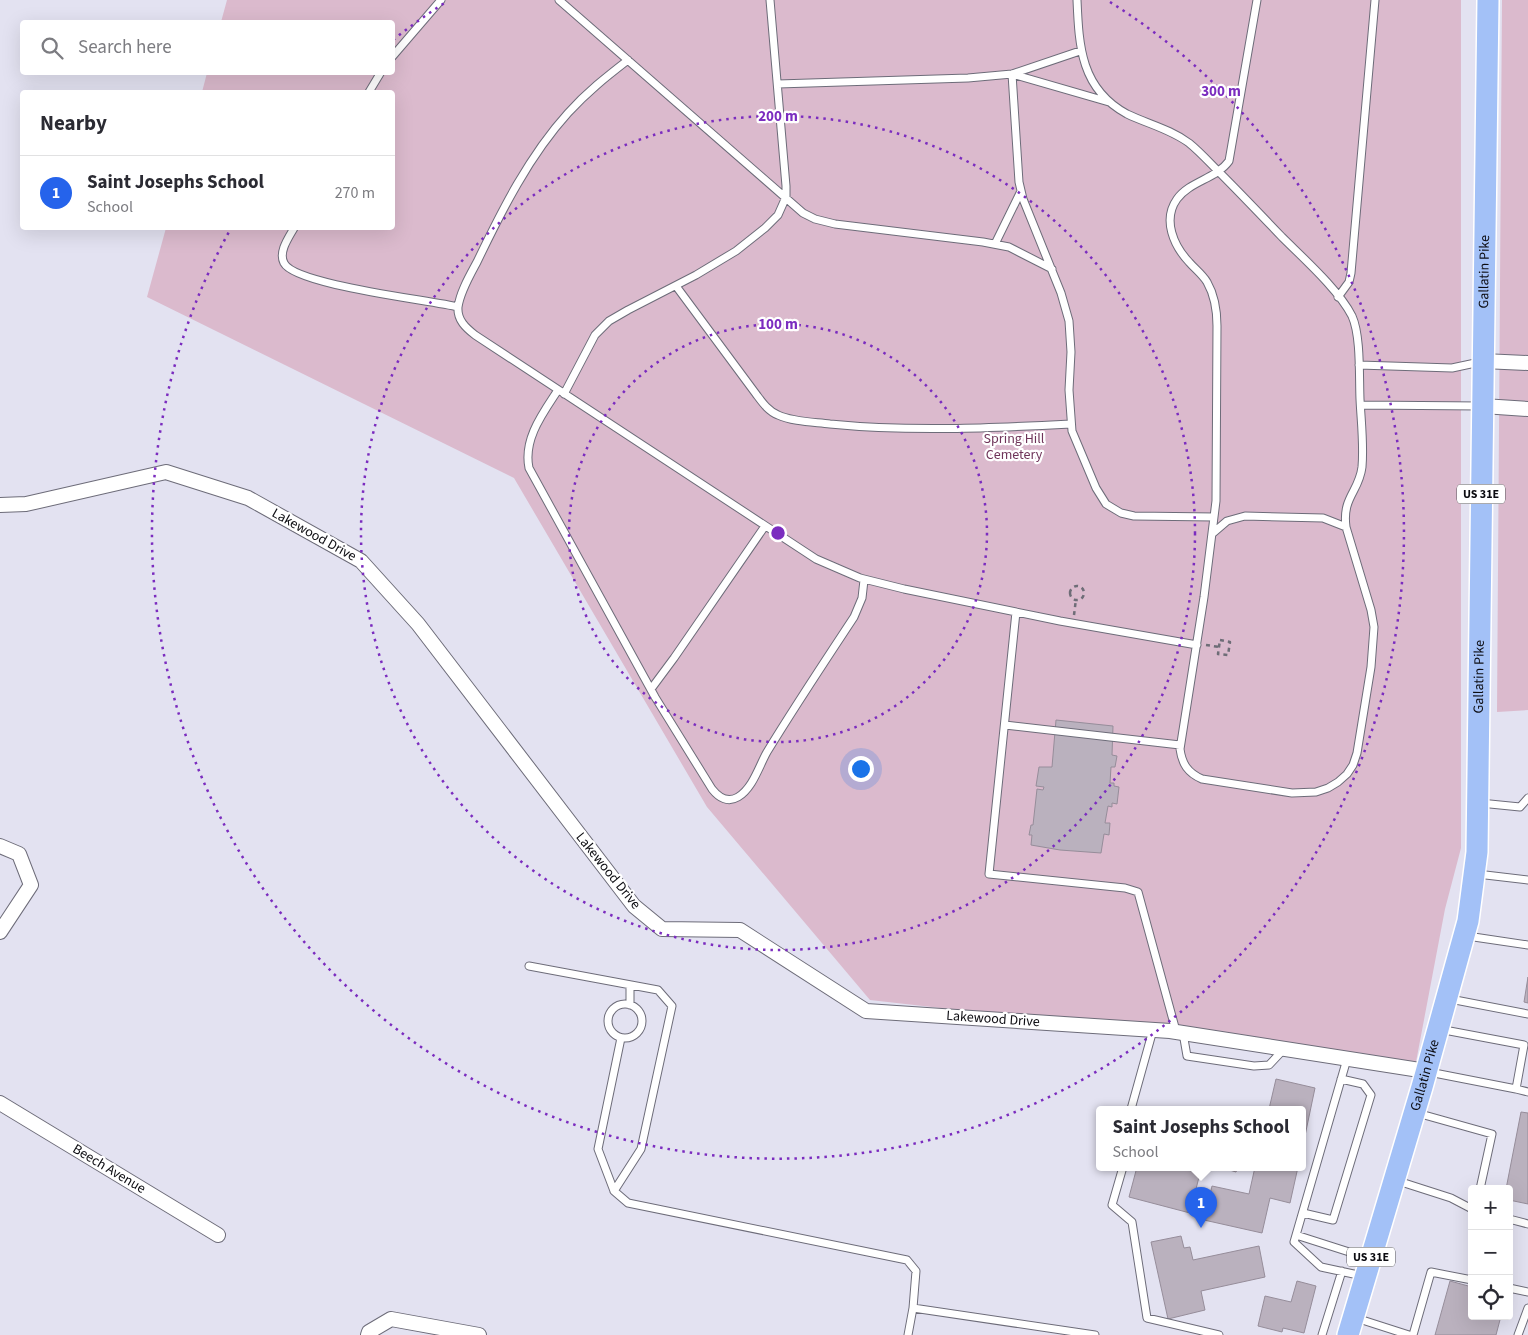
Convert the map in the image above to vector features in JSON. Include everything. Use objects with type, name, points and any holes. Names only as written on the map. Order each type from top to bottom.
[{"type":"main road","name":"Gallatin Pike","points":[[1351,1326],[1468,921],[1477,852],[1488,0]]},
{"type":"street","points":[[1483,361],[1528,363]]},
{"type":"street","points":[[1482,406],[1528,408]]},
{"type":"street","name":"Lakewood Drive","points":[[0,505],[26,504],[166,472],[248,498],[361,561],[418,624],[634,906],[662,929],[740,930],[866,1011],[1180,1032],[1426,1071]]},
{"type":"street","points":[[0,846],[19,854],[31,885],[0,932]]},
{"type":"street","name":"Beech Avenue","points":[[0,1104],[218,1235]]},
{"type":"street","points":[[369,1333],[391,1319],[479,1335]]},
{"type":"lane","points":[[395,53],[440,0]]},
{"type":"lane","points":[[558,0],[803,213],[815,219],[835,224],[1009,247],[1052,269]]},
{"type":"lane","points":[[770,0],[786,197],[778,215],[736,251],[676,286],[609,321],[595,335],[561,392],[543,412],[529,443],[527,457],[529,468],[651,689],[717,795],[727,800],[738,797],[750,784],[767,753],[854,616],[862,598],[864,580]]},
{"type":"lane","points":[[1077,0],[1080,51],[1088,74],[1104,97],[1127,114],[1180,136],[1190,144],[1218,172],[1314,268],[1352,316],[1354,323],[1359,365],[1362,467],[1358,482],[1347,502],[1344,515],[1371,610],[1374,627],[1374,646],[1360,736],[1353,765],[1346,774],[1328,788],[1292,793],[1207,780],[1194,775],[1187,769],[1181,756],[1180,745],[1197,645],[1214,517],[1217,457],[1216,308],[1206,280],[1180,250],[1174,240],[1170,228],[1171,213],[1177,198],[1186,190],[1218,172],[1225,166],[1230,156],[1257,0]]},
{"type":"lane","points":[[1338,297],[1349,282],[1351,273],[1375,0]]},
{"type":"lane","points":[[778,84],[968,78],[1012,74],[1080,51]]},
{"type":"lane","points":[[628,60],[594,86],[548,136],[517,186],[490,234],[463,292],[458,307],[465,327],[816,559],[864,580],[1016,612],[1197,645]]},
{"type":"lane","points":[[1012,74],[1111,103]]},
{"type":"lane","points":[[1012,74],[1021,191],[1052,269],[1069,321],[1071,424],[1076,442],[1096,488],[1106,504],[1116,511],[1134,516],[1214,517]]},
{"type":"lane","points":[[370,90],[379,75]]},
{"type":"lane","points":[[995,244],[1021,191]]},
{"type":"lane","points":[[293,230],[282,256],[285,265],[293,271],[310,278],[338,285],[458,307]]},
{"type":"lane","points":[[676,286],[756,394],[778,416],[848,426],[903,428],[958,429],[1071,424]]},
{"type":"lane","points":[[1359,365],[1452,368],[1483,361]]},
{"type":"lane","points":[[1361,405],[1482,406]]},
{"type":"lane","points":[[1212,533],[1227,521],[1245,516],[1324,518],[1346,527]]},
{"type":"lane","points":[[651,689],[765,526]]},
{"type":"lane","points":[[1016,612],[989,874],[1125,888],[1138,892],[1186,1056],[1254,1066],[1269,1065],[1284,1048]]},
{"type":"lane","points":[[1005,725],[1180,745]]},
{"type":"lane","points":[[1478,802],[1520,807],[1528,798]]},
{"type":"lane","points":[[1474,874],[1528,880]]},
{"type":"lane","points":[[1464,936],[1528,945]]},
{"type":"lane","points":[[529,966],[658,990],[672,1006],[641,1149],[614,1191]]},
{"type":"lane","points":[[630,985],[630,1005]]},
{"type":"lane","points":[[1446,998],[1528,1014]]},
{"type":"lane","points":[[624,1004],[630,1005],[640,1011],[643,1023],[638,1034],[627,1039],[621,1038],[616,1036],[609,1028],[608,1017],[614,1008],[624,1004]]},
{"type":"lane","points":[[1438,1029],[1526,1045],[1516,1089]]},
{"type":"lane","points":[[1132,1106],[1153,1030]]},
{"type":"lane","points":[[621,1038],[598,1149],[614,1191],[628,1203],[907,1260],[916,1271],[913,1308],[908,1335]]},
{"type":"lane","points":[[1347,1059],[1294,1242],[1321,1267],[1342,1271],[1368,1268]]},
{"type":"lane","points":[[1426,1071],[1528,1092]]},
{"type":"lane","points":[[1303,1213],[1333,1220],[1371,1095],[1362,1084],[1341,1079]]},
{"type":"lane","points":[[1414,1112],[1492,1134],[1481,1185]]},
{"type":"lane","points":[[1122,1171],[1112,1205],[1132,1222],[1147,1318],[1219,1335]]},
{"type":"lane","points":[[1394,1180],[1451,1198],[1468,1207]]},
{"type":"lane","points":[[1513,1221],[1528,1224]]},
{"type":"lane","points":[[1296,1235],[1368,1268]]},
{"type":"lane","points":[[1322,1335],[1342,1271]]},
{"type":"lane","points":[[1413,1335],[1431,1272],[1468,1279]]},
{"type":"lane","points":[[1513,1289],[1528,1292]]},
{"type":"lane","points":[[913,1308],[1095,1335]]},
{"type":"lane","points":[[1518,1335],[1528,1308]]},
{"type":"lane","points":[[1351,1326],[1409,1335]]},
{"type":"path","points":[[1077,586],[1082,589],[1084,594],[1081,598],[1076,599],[1070,591],[1073,587],[1077,586]]},
{"type":"path","points":[[1073,623],[1076,599]]},
{"type":"path","points":[[1220,640],[1230,642],[1228,655],[1218,654],[1220,640]]},
{"type":"green space","name":"Spring Hill Cemetery","points":[[227,0],[1461,0],[1461,848],[1445,909],[1416,1062],[870,1000],[707,807],[514,478],[147,297],[165,230],[395,230],[395,90],[203,90],[206,75],[395,75],[395,20],[222,20]]},
{"type":"green space","points":[[1502,0],[1528,0],[1528,710],[1497,712]]},
{"type":"building","points":[[1056,720],[1113,726],[1112,755],[1117,756],[1115,767],[1111,767],[1110,783],[1114,783],[1114,786],[1119,787],[1117,804],[1112,803],[1112,807],[1108,806],[1105,823],[1110,823],[1109,835],[1104,834],[1101,853],[1060,850],[1031,845],[1032,835],[1029,835],[1031,825],[1033,825],[1037,789],[1043,790],[1044,787],[1036,786],[1039,767],[1052,767]]},
{"type":"building","points":[[1528,977],[1528,1003],[1524,1002]]},
{"type":"building","points":[[1276,1079],[1315,1088],[1306,1131],[1306,1106],[1270,1106]]},
{"type":"building","points":[[1521,1112],[1528,1113],[1528,1204],[1513,1201],[1513,1185],[1507,1185]]},
{"type":"building","points":[[1136,1171],[1192,1171],[1200,1173],[1190,1213],[1129,1197]]},
{"type":"building","points":[[1254,1171],[1297,1171],[1290,1203],[1270,1198],[1262,1233],[1204,1220],[1212,1186],[1249,1194]]},
{"type":"building","points":[[1181,1236],[1184,1248],[1190,1247],[1193,1260],[1259,1246],[1265,1277],[1201,1291],[1205,1310],[1168,1319],[1151,1242]]},
{"type":"building","points":[[1297,1281],[1316,1286],[1304,1333],[1283,1328],[1282,1332],[1258,1326],[1265,1296],[1291,1302]]},
{"type":"building","points":[[1450,1281],[1468,1286],[1468,1320],[1500,1320],[1496,1335],[1435,1335]]},
{"type":"place","name":"Saint Josephs School","points":[[1201,1228]]}]
